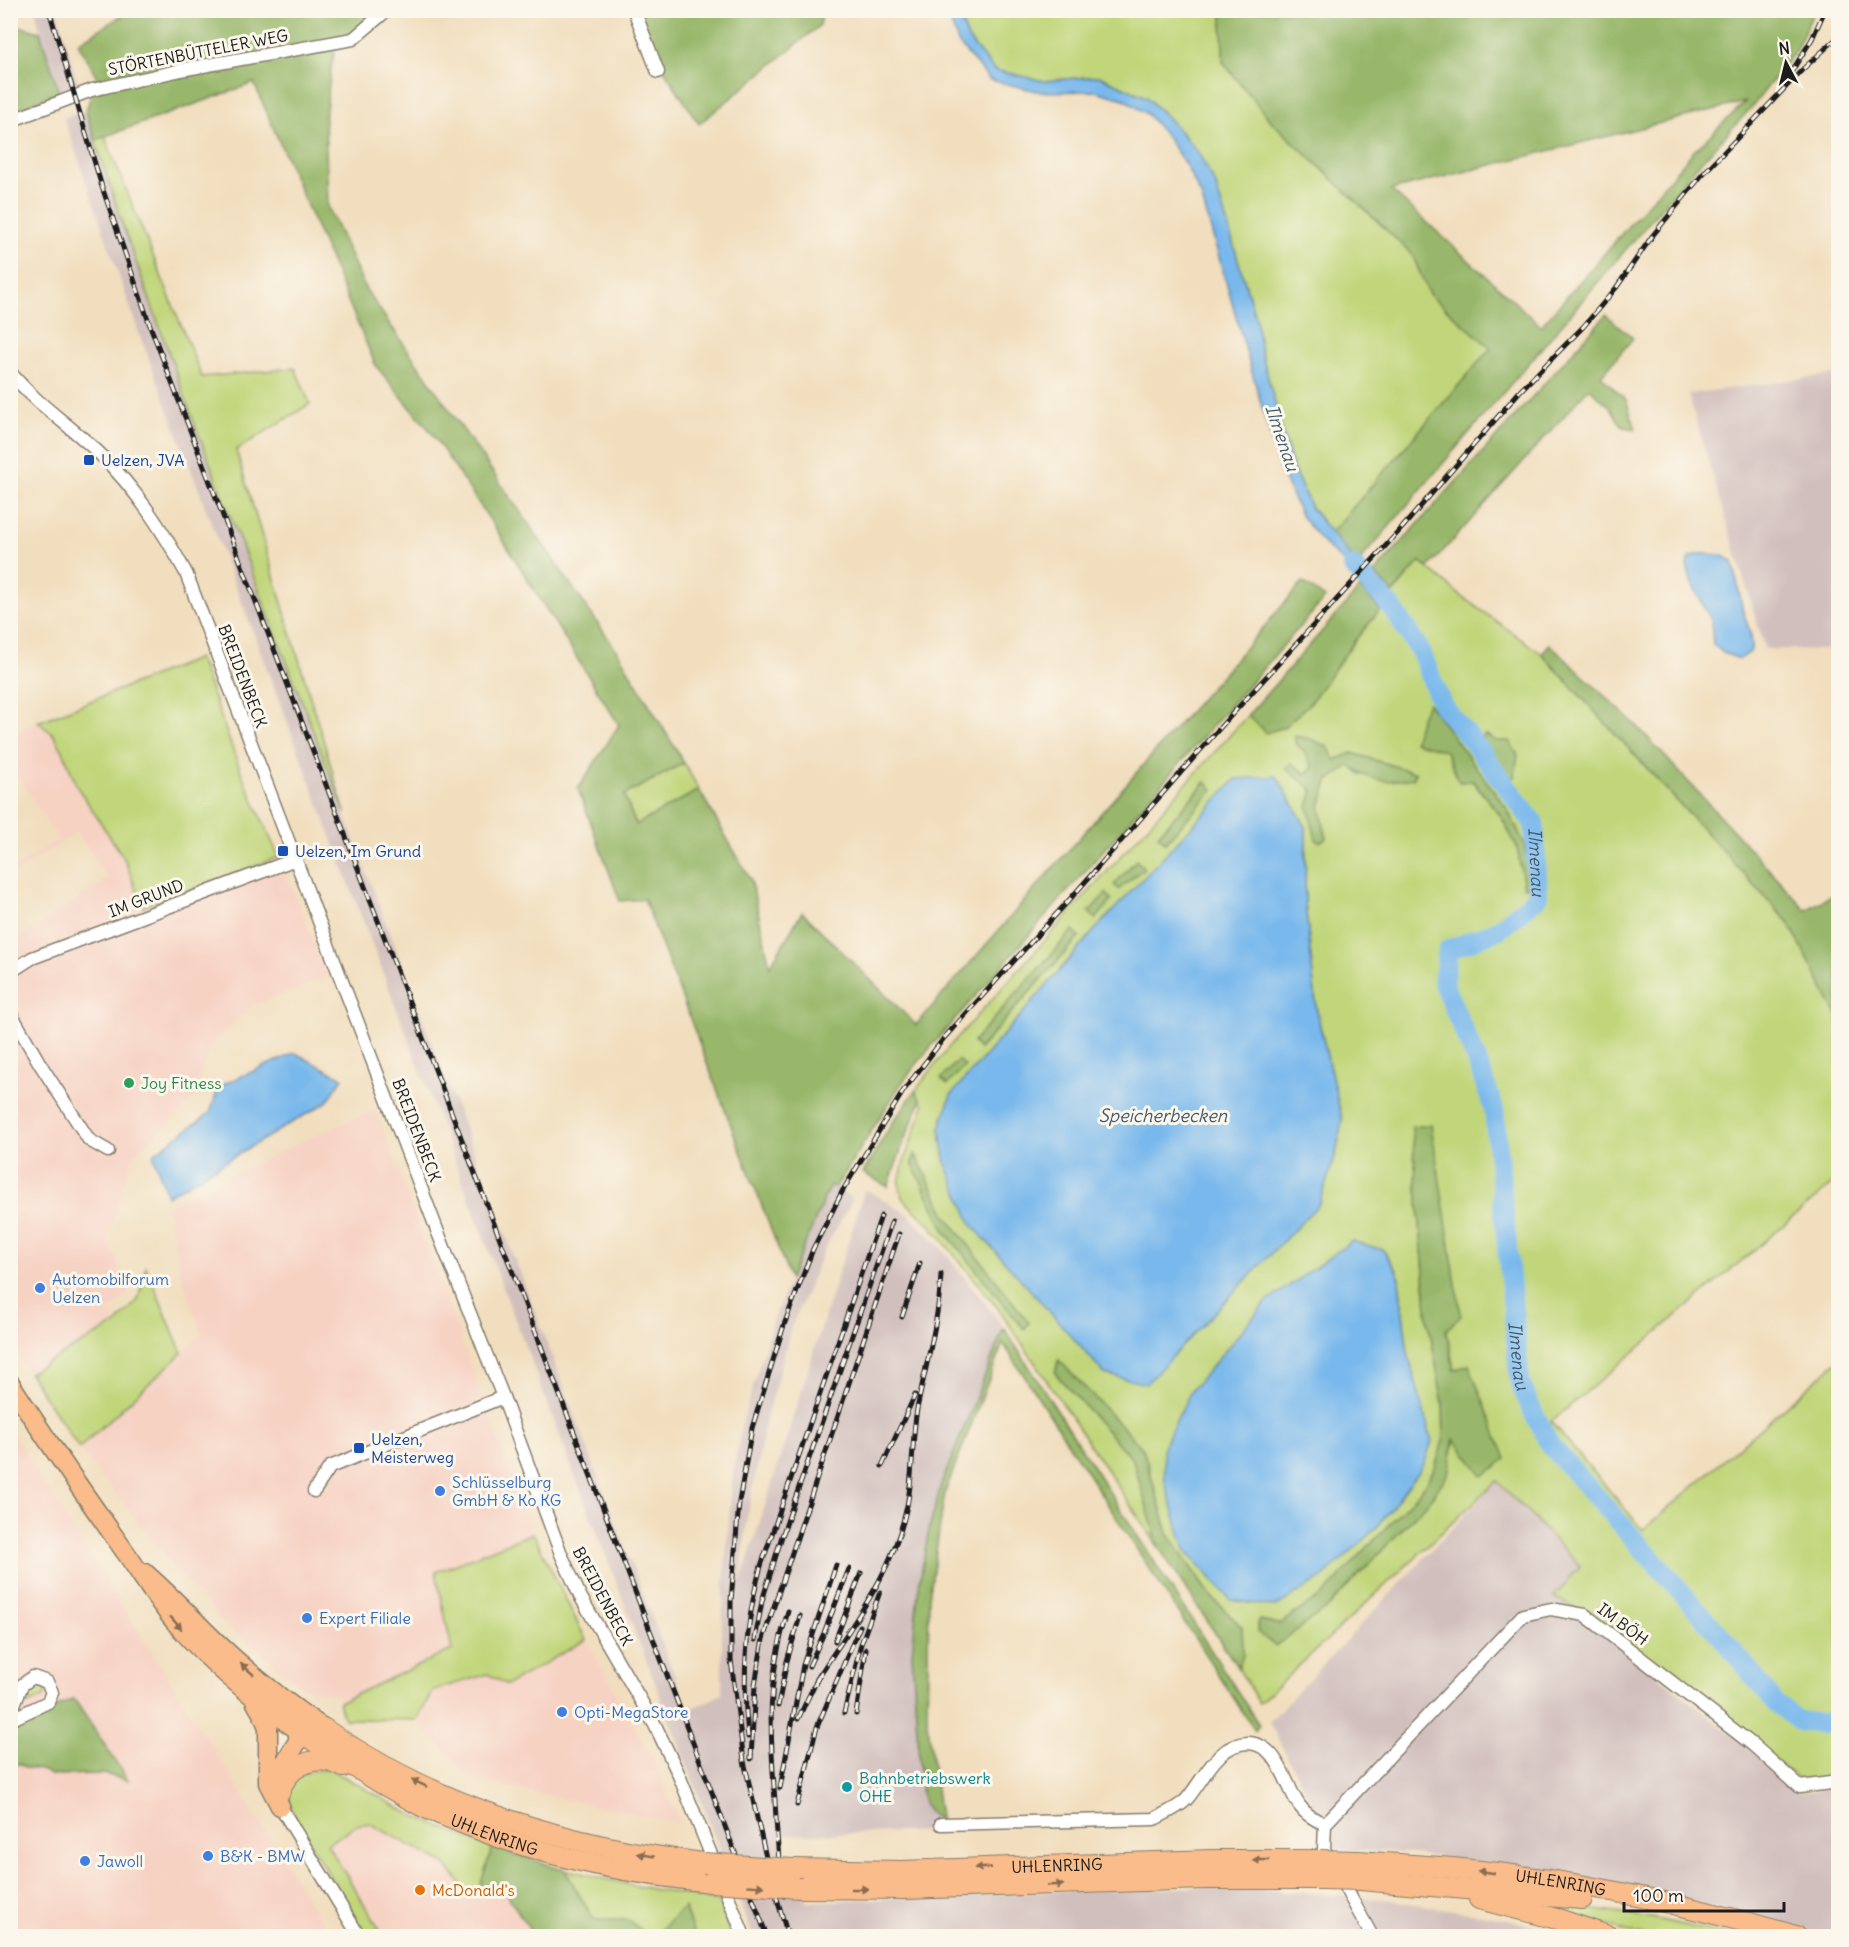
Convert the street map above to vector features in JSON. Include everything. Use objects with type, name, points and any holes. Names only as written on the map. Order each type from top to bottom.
[{"type":"highway","name":"UHLENRING","points":[[323,1728],[408,1778],[473,1807],[586,1843],[669,1859],[793,1869],[901,1870],[1211,1860],[1321,1869]]},
{"type":"highway","name":"UHLENRING","points":[[299,1731],[417,1804],[480,1830],[554,1855],[645,1874],[711,1882],[801,1888],[904,1889],[1205,1879],[1321,1869]]},
{"type":"highway","points":[[279,1800],[286,1779],[296,1767],[303,1763],[325,1761],[337,1764],[383,1790],[417,1804]]},
{"type":"highway","points":[[1321,1869],[1359,1870],[1391,1881],[1477,1898],[1561,1920],[1608,1936]]},
{"type":"highway","name":"UHLENRING","points":[[1359,1870],[1473,1870],[1544,1880],[1729,1918],[1796,1936]]},
{"type":"highway","points":[[1391,1881],[1560,1897],[1729,1918]]},
{"type":"main road","points":[[10,1383],[156,1600],[217,1666],[249,1694],[299,1731]]},
{"type":"main road","points":[[132,1562],[165,1589],[232,1656],[292,1706],[323,1728]]},
{"type":"main road","points":[[249,1694],[267,1723],[269,1732],[268,1783],[279,1800]]},
{"type":"main road","points":[[279,1800],[283,1765],[296,1745],[299,1731],[298,1720],[292,1706]]},
{"type":"main road","points":[[269,1762],[281,1744],[299,1731],[323,1728]]},
{"type":"street","name":"STÖRTENBÜTTELER WEG","points":[[10,121],[92,90],[186,69],[353,39],[387,10]]},
{"type":"street","points":[[634,10],[658,72]]},
{"type":"street","name":"BREIDENBECK","points":[[10,372],[99,453],[130,486],[169,541],[186,573],[503,1397],[561,1554],[580,1596],[655,1725],[678,1773],[744,1936]]},
{"type":"street","name":"IM GRUND","points":[[10,972],[32,958],[296,860]]},
{"type":"street","points":[[10,1012],[89,1140],[108,1151]]},
{"type":"street","points":[[314,1491],[330,1467],[503,1397]]},
{"type":"street","name":"IM BÖH","points":[[1324,1828],[1523,1615],[1551,1609],[1585,1615],[1753,1745],[1800,1787],[1839,1782]]},
{"type":"street","points":[[10,1714],[22,1685],[33,1677],[47,1682],[52,1692],[48,1702],[10,1720]]},
{"type":"street","points":[[941,1824],[1154,1820],[1184,1802],[1222,1754],[1232,1746],[1248,1743],[1262,1746],[1272,1754],[1300,1807],[1324,1828],[1324,1849],[1372,1936]]},
{"type":"street","points":[[279,1800],[359,1936]]},
{"type":"shaded area","points":[[36,11],[57,11],[78,83],[59,92],[40,32]]},
{"type":"shaded area","points":[[86,111],[123,226],[195,425],[688,1711],[722,1694],[725,1567],[733,1474],[742,1424],[772,1323],[831,1184],[853,1199],[824,1250],[791,1328],[767,1415],[747,1518],[740,1585],[865,1189],[909,1215],[944,1251],[1004,1328],[941,1485],[928,1534],[912,1655],[921,1790],[925,1808],[940,1819],[942,1831],[781,1835],[806,1902],[1207,1887],[1390,1900],[1477,1914],[1558,1930],[1574,1936],[753,1936],[563,1445],[139,333],[64,118]]},
{"type":"shaded area","points":[[1838,374],[1838,650],[1765,649],[1688,394]]},
{"type":"shaded area","points":[[38,722],[53,734],[63,751],[77,787],[124,858],[143,907],[279,857],[328,977],[253,1005],[209,1047],[194,1099],[133,1156],[107,1237],[129,1293],[110,1310],[116,1324],[29,1373],[10,1345],[11,943],[108,879],[77,832],[11,875],[11,870],[58,840],[11,768],[11,733]]},
{"type":"shaded area","points":[[376,1110],[533,1533],[437,1572],[452,1650],[345,1700],[331,1693],[303,1688],[224,1623],[173,1566],[79,1448],[202,1334],[181,1275],[167,1206],[298,1143]]},
{"type":"shaded area","points":[[10,1429],[252,1810],[331,1936],[11,1936]]},
{"type":"shaded area","points":[[1497,1481],[1580,1566],[1555,1597],[1751,1749],[1799,1793],[1838,1786],[1838,1936],[1822,1936],[1730,1910],[1474,1861],[1395,1852],[1336,1849],[1269,1722]]},
{"type":"shaded area","points":[[586,1640],[653,1759],[680,1824],[472,1779],[416,1720],[434,1690],[488,1674],[508,1685]]},
{"type":"shaded area","points":[[369,1823],[445,1864],[470,1895],[480,1887],[501,1884],[530,1931],[521,1936],[376,1936],[379,1928],[327,1844],[356,1825]]},
{"type":"green space","points":[[129,11],[379,11],[352,33],[338,35],[331,68],[325,118],[328,207],[366,290],[619,654],[684,763],[624,795],[636,825],[699,790],[751,880],[770,966],[802,912],[916,1025],[1303,582],[1325,598],[929,1049],[901,1084],[836,1187],[830,1185],[790,1279],[644,899],[620,901],[578,789],[619,725],[496,529],[431,432],[376,366],[254,83],[95,140],[86,111],[97,77],[78,43]]},
{"type":"green space","points":[[639,11],[822,11],[820,25],[699,124],[662,67]]},
{"type":"green space","points":[[957,11],[1222,11],[1223,62],[1269,119],[1412,254],[1429,294],[1491,348],[1331,533],[1311,508],[1292,466],[1261,352],[1256,320],[1215,183],[1197,151],[1146,97],[1099,76],[1044,81],[994,70],[969,40]]},
{"type":"green space","points":[[1222,11],[1814,11],[1796,50],[1752,107],[1698,165],[1357,564],[1331,533],[1491,348],[1429,294],[1412,254],[1269,119],[1223,62]],"holes":[[[1745,102],[1693,152],[1541,326],[1391,190]]]},
{"type":"green space","points":[[11,24],[40,32],[59,92],[11,112]]},
{"type":"green space","points":[[104,135],[202,377],[295,368],[310,404],[236,450],[345,813],[195,425],[123,226],[95,140]]},
{"type":"green space","points":[[1606,315],[1633,338],[1601,376],[1626,400],[1636,429],[1623,427],[1609,406],[1589,388],[1428,568],[1420,561],[1393,593],[1374,573]]},
{"type":"green space","points":[[1420,561],[1461,596],[1542,654],[1789,923],[1838,1017],[1838,1179],[1551,1422],[1643,1530],[1838,1361],[1838,1776],[1802,1782],[1597,1621],[1554,1597],[1580,1566],[1497,1481],[1259,1703],[1238,1668],[1243,1655],[1242,1627],[1210,1596],[1168,1534],[1143,1449],[1058,1361],[1055,1373],[1133,1460],[1159,1548],[1001,1312],[932,1227],[902,1198],[899,1183],[904,1161],[924,1105],[915,1091],[948,1048],[1248,715],[1267,733],[1351,647]],"holes":[[[1481,740],[1496,741],[1512,782]],[[1304,751],[1335,761],[1352,753],[1416,773],[1361,775],[1350,765],[1328,781],[1320,806],[1326,837],[1306,774],[1313,768]],[[1446,751],[1506,807],[1532,886],[1524,886],[1517,847],[1501,816],[1472,781],[1459,781]],[[1205,783],[1166,842],[1159,834]],[[1306,827],[1305,903],[1317,1013],[1342,1119],[1177,1350],[1146,1383],[1105,1374],[1071,1335],[946,1164],[940,1128],[951,1095]],[[1072,931],[1079,937],[979,1049],[973,1042]],[[1412,1127],[1454,1371],[1469,1365],[1448,1474],[1429,1501],[1328,1607],[1257,1632],[1259,1620],[1279,1624],[1324,1594],[1423,1488],[1435,1468],[1444,1438],[1443,1403],[1428,1321]],[[916,1155],[947,1217],[1028,1324],[1025,1328],[946,1233]],[[1383,1250],[1398,1272],[1408,1354]]]},
{"type":"green space","points":[[1360,588],[1380,610],[1356,639],[1311,702],[1284,727],[1266,733],[1248,715]]},
{"type":"green space","points":[[1549,644],[1637,726],[1806,910],[1838,892],[1838,1017],[1789,923],[1542,654]]},
{"type":"green space","points":[[199,658],[243,777],[279,857],[143,907],[124,858],[77,787],[63,751],[53,734],[38,722]]},
{"type":"green space","points":[[1428,703],[1506,807],[1524,843],[1532,886],[1524,887],[1517,847],[1501,816],[1473,781],[1459,782],[1446,751],[1414,742],[1420,719]]},
{"type":"green space","points":[[1485,734],[1496,741],[1509,741],[1518,755],[1513,782],[1481,740]]},
{"type":"green space","points":[[1295,736],[1311,739],[1328,747],[1335,760],[1352,753],[1416,773],[1413,778],[1387,781],[1365,775],[1350,765],[1328,781],[1320,806],[1326,838],[1320,842],[1316,840],[1308,807],[1313,790],[1286,769],[1291,763],[1306,774],[1313,768],[1304,751],[1295,743]]},
{"type":"green space","points":[[684,763],[699,790],[636,825],[624,795]]},
{"type":"green space","points":[[1206,782],[1213,790],[1166,842],[1158,835]]},
{"type":"green space","points":[[1136,860],[1144,868],[1119,889],[1114,885]]},
{"type":"green space","points":[[1106,893],[1112,900],[1096,919],[1089,912]]},
{"type":"green space","points":[[1073,930],[1079,937],[979,1049],[973,1042]]},
{"type":"green space","points":[[958,1060],[965,1066],[947,1085],[941,1079]]},
{"type":"green space","points":[[915,1091],[921,1100],[888,1187],[863,1173],[891,1125]]},
{"type":"green space","points":[[1431,1125],[1461,1316],[1446,1330],[1454,1370],[1469,1365],[1506,1459],[1483,1476],[1454,1439],[1448,1474],[1429,1501],[1328,1607],[1275,1646],[1257,1632],[1259,1620],[1279,1624],[1324,1594],[1423,1488],[1435,1468],[1444,1438],[1443,1403],[1428,1321],[1412,1127]]},
{"type":"green space","points":[[915,1154],[947,1217],[1029,1323],[1024,1329],[946,1233],[912,1163]]},
{"type":"green space","points":[[146,1267],[182,1353],[79,1448],[29,1373],[116,1324],[138,1300]]},
{"type":"green space","points":[[1004,1328],[1259,1725],[1255,1731],[1003,1343],[945,1492],[929,1597],[927,1718],[940,1819],[928,1811],[921,1790],[912,1655],[918,1592],[928,1534],[941,1485]]},
{"type":"green space","points":[[1059,1360],[1143,1449],[1168,1534],[1210,1596],[1242,1627],[1243,1655],[1238,1668],[1159,1548],[1133,1460],[1055,1373]]},
{"type":"green space","points":[[533,1533],[586,1640],[507,1685],[488,1674],[434,1690],[416,1720],[344,1719],[339,1702],[452,1650],[436,1572]]},
{"type":"green space","points":[[35,1683],[46,1688],[44,1697],[25,1705],[21,1700],[24,1690]]},
{"type":"green space","points":[[74,1699],[128,1780],[104,1774],[51,1775],[42,1770],[11,1764],[11,1727]]},
{"type":"green space","points":[[330,1769],[412,1815],[492,1848],[480,1887],[470,1895],[445,1864],[369,1823],[356,1825],[327,1844],[379,1928],[376,1936],[365,1936],[295,1819],[291,1806],[289,1796],[293,1781],[307,1772]]},
{"type":"green space","points":[[492,1848],[564,1869],[594,1920],[628,1920],[649,1936],[521,1936],[530,1930],[501,1885],[480,1887]]},
{"type":"green space","points":[[564,1869],[626,1884],[720,1902],[730,1936],[694,1934],[684,1908],[655,1936],[649,1936],[628,1920],[594,1920]]},
{"type":"green space","points":[[1525,1900],[1651,1918],[1735,1936],[1642,1936]]},
{"type":"green space","points":[[684,1907],[694,1934],[707,1936],[655,1936]]},
{"type":"water","points":[[946,11],[957,11],[969,40],[994,70],[1044,81],[1099,76],[1146,97],[1197,151],[1215,183],[1256,320],[1261,352],[1292,466],[1311,508],[1357,564],[1371,587],[1323,543],[1302,517],[1281,473],[1201,195],[1185,164],[1167,137],[1147,114],[1124,99],[1095,91],[1041,92],[990,80],[959,44]]},
{"type":"water","points":[[1699,554],[1713,554],[1733,562],[1752,646],[1750,652],[1740,659],[1723,653],[1713,644],[1711,620],[1692,584],[1687,565],[1690,558]]},
{"type":"water","name":"Speicherbecken","points":[[1277,776],[1306,827],[1305,903],[1317,1013],[1342,1119],[1337,1150],[1319,1204],[1146,1384],[1105,1374],[972,1225],[946,1164],[940,1128],[951,1095],[1093,932],[1236,779]]},
{"type":"water","points":[[295,1053],[343,1078],[327,1102],[167,1196],[153,1154],[210,1113],[219,1086]]},
{"type":"water","points":[[1352,1241],[1383,1250],[1398,1272],[1408,1354],[1432,1441],[1424,1465],[1378,1526],[1321,1579],[1275,1607],[1231,1600],[1185,1550],[1165,1482],[1163,1447],[1191,1391],[1265,1303]]},
{"type":"waterway","name":"Ilmenau","points":[[1353,566],[1393,609],[1421,652],[1442,705],[1534,823],[1538,897],[1498,930],[1448,950],[1443,983],[1477,1061],[1494,1109],[1520,1382],[1550,1445],[1726,1642],[1776,1704],[1799,1721],[1822,1724],[1838,1719]]},
{"type":"railway","points":[[49,10],[102,187],[151,328],[767,1936]]},
{"type":"railway","points":[[1790,74],[1812,39],[1825,10]]},
{"type":"railway","points":[[788,1936],[770,1875],[744,1761],[731,1660],[731,1601],[739,1502],[752,1428],[784,1325],[813,1249],[843,1190],[904,1090],[944,1038],[1071,898],[1225,722],[1402,528],[1520,391],[1583,327],[1616,288],[1653,235],[1702,175],[1803,69],[1838,37]]},
{"type":"railway","points":[[748,1737],[745,1694],[746,1651],[751,1609],[761,1566],[881,1216]]},
{"type":"railway","points":[[755,1640],[762,1601],[782,1536],[892,1221]]},
{"type":"railway","points":[[751,1759],[755,1685],[763,1639],[899,1234]]},
{"type":"railway","points":[[902,1317],[920,1263]]},
{"type":"railway","points":[[817,1679],[881,1578],[900,1534],[909,1498],[915,1422],[935,1326],[941,1274]]},
{"type":"railway","points":[[882,1466],[915,1395]]},
{"type":"railway","points":[[780,1788],[803,1665],[836,1565]]},
{"type":"railway","points":[[809,1666],[849,1569]]},
{"type":"railway","points":[[835,1641],[861,1573]]},
{"type":"railway","points":[[844,1713],[861,1644],[880,1592]]},
{"type":"railway","points":[[784,1896],[777,1837],[771,1706],[776,1660],[788,1611]]},
{"type":"railway","points":[[778,1706],[787,1661],[800,1616]]},
{"type":"railway","points":[[797,1805],[817,1727],[860,1626]]},
{"type":"railway","points":[[856,1714],[866,1649]]},
{"type":"railway","points":[[798,1719],[820,1673]]},
{"type":"place","name":"Uelzen, JVA","points":[[89,460]]},
{"type":"place","name":"Uelzen, Im Grund","points":[[283,851]]},
{"type":"place","name":"Joy Fitness","points":[[129,1083]]},
{"type":"place","name":"Automobilforum Uelzen","points":[[40,1288]]},
{"type":"place","name":"Uelzen, Meisterweg","points":[[359,1448]]},
{"type":"place","name":"Schlüsselburg GmbH & Ko KG","points":[[440,1491]]},
{"type":"place","name":"Expert Filiale","points":[[307,1618]]},
{"type":"place","name":"Opti-MegaStore","points":[[562,1712]]},
{"type":"place","name":"Bahnbetriebswerk OHE","points":[[847,1787]]},
{"type":"place","name":"B&K - BMW","points":[[208,1856]]},
{"type":"place","name":"Jawoll","points":[[85,1861]]},
{"type":"place","name":"McDonald's","points":[[420,1890]]}]
